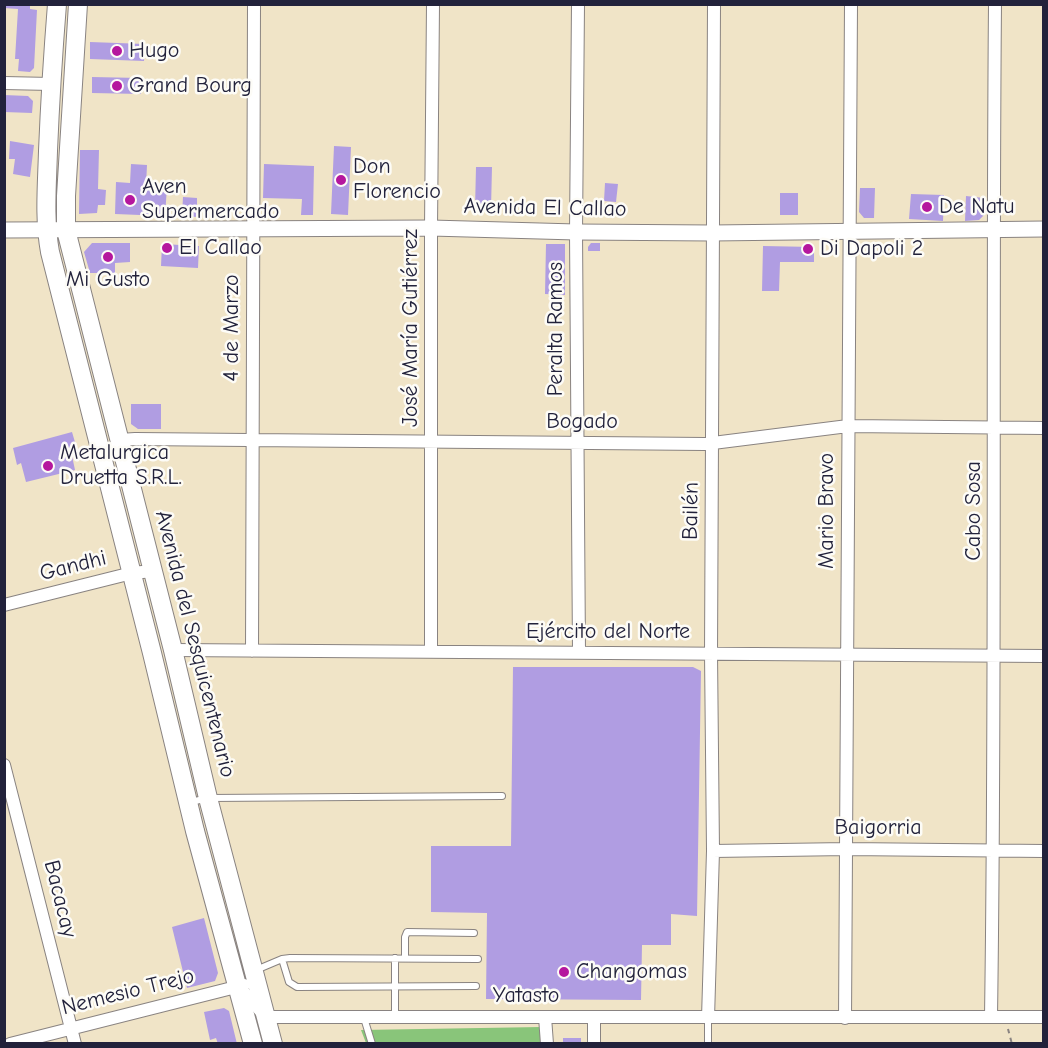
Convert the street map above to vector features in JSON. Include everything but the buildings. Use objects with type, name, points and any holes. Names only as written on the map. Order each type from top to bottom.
[{"type":"main road","name":"Avenida del Sesquicentenario","points":[[57,4],[51,84],[46,231],[188,803],[253,1044]]},
{"type":"main road","name":"Avenida del Sesquicentenario","points":[[78,4],[66,196],[66,230],[173,650],[208,798],[273,1044]]},
{"type":"street","name":"4 de Marzo","points":[[252,651],[254,4]]},
{"type":"street","name":"José María Gutiérrez","points":[[431,651],[433,4]]},
{"type":"street","name":"Peralta Ramos","points":[[578,4],[576,232],[579,653]]},
{"type":"street","name":"Bailén","points":[[708,1018],[713,851],[711,653],[714,4]]},
{"type":"street","name":"Mario Bravo","points":[[845,1017],[851,4]]},
{"type":"street","name":"Cabo Sosa","points":[[991,1017],[995,4]]},
{"type":"street","points":[[4,83],[51,84]]},
{"type":"street","name":"Avenida El Callao","points":[[4,230],[431,228],[712,233],[1044,229]]},
{"type":"street","name":"Bogado","points":[[120,440],[713,443],[848,426],[1044,428]]},
{"type":"street","name":"Gandhi","points":[[4,605],[132,573],[153,571]]},
{"type":"street","name":"Ejército del Norte","points":[[173,650],[1044,656]]},
{"type":"street","name":"Bacacay","points":[[4,765],[75,1044]]},
{"type":"street","name":"Baigorria","points":[[713,851],[847,849],[1044,851]]},
{"type":"street","name":"Nemesio Trejo","points":[[10,1044],[238,986],[255,977]]},
{"type":"street","points":[[238,986],[266,1017]]},
{"type":"street","name":"Yatasto","points":[[266,1017],[1044,1017]]},
{"type":"street","points":[[545,1017],[547,1044]]},
{"type":"street","points":[[594,1017],[594,1044]]},
{"type":"lane","points":[[188,803],[208,798],[502,796]]},
{"type":"lane","points":[[405,958],[407,932],[474,933]]},
{"type":"lane","points":[[395,1017],[396,958]]},
{"type":"lane","points":[[282,959],[289,982],[297,987],[476,986]]},
{"type":"lane","points":[[255,977],[282,959],[478,959]]},
{"type":"lane","points":[[364,1017],[372,1044]]},
{"type":"lane","points":[[708,1018],[708,1044]]},
{"type":"path","points":[[1007,1017],[1012,1044]]},
{"type":"green space","points":[[541,1027],[541,1043],[366,1043],[361,1030]]},
{"type":"place","name":"Hugo","points":[[117,51]]},
{"type":"place","name":"Grand Bourg","points":[[117,86]]},
{"type":"place","name":"Don Florencio","points":[[341,180]]},
{"type":"place","name":"Aven Supermercado","points":[[130,200]]},
{"type":"place","name":"De Natu","points":[[927,207]]},
{"type":"place","name":"El Callao","points":[[167,248]]},
{"type":"place","name":"Di Dapoli 2","points":[[808,249]]},
{"type":"place","name":"Mi Gusto","points":[[108,257]]},
{"type":"place","name":"Metalurgica Druetta S.R.L.","points":[[48,466]]},
{"type":"place","name":"Changomas","points":[[564,972]]}]
